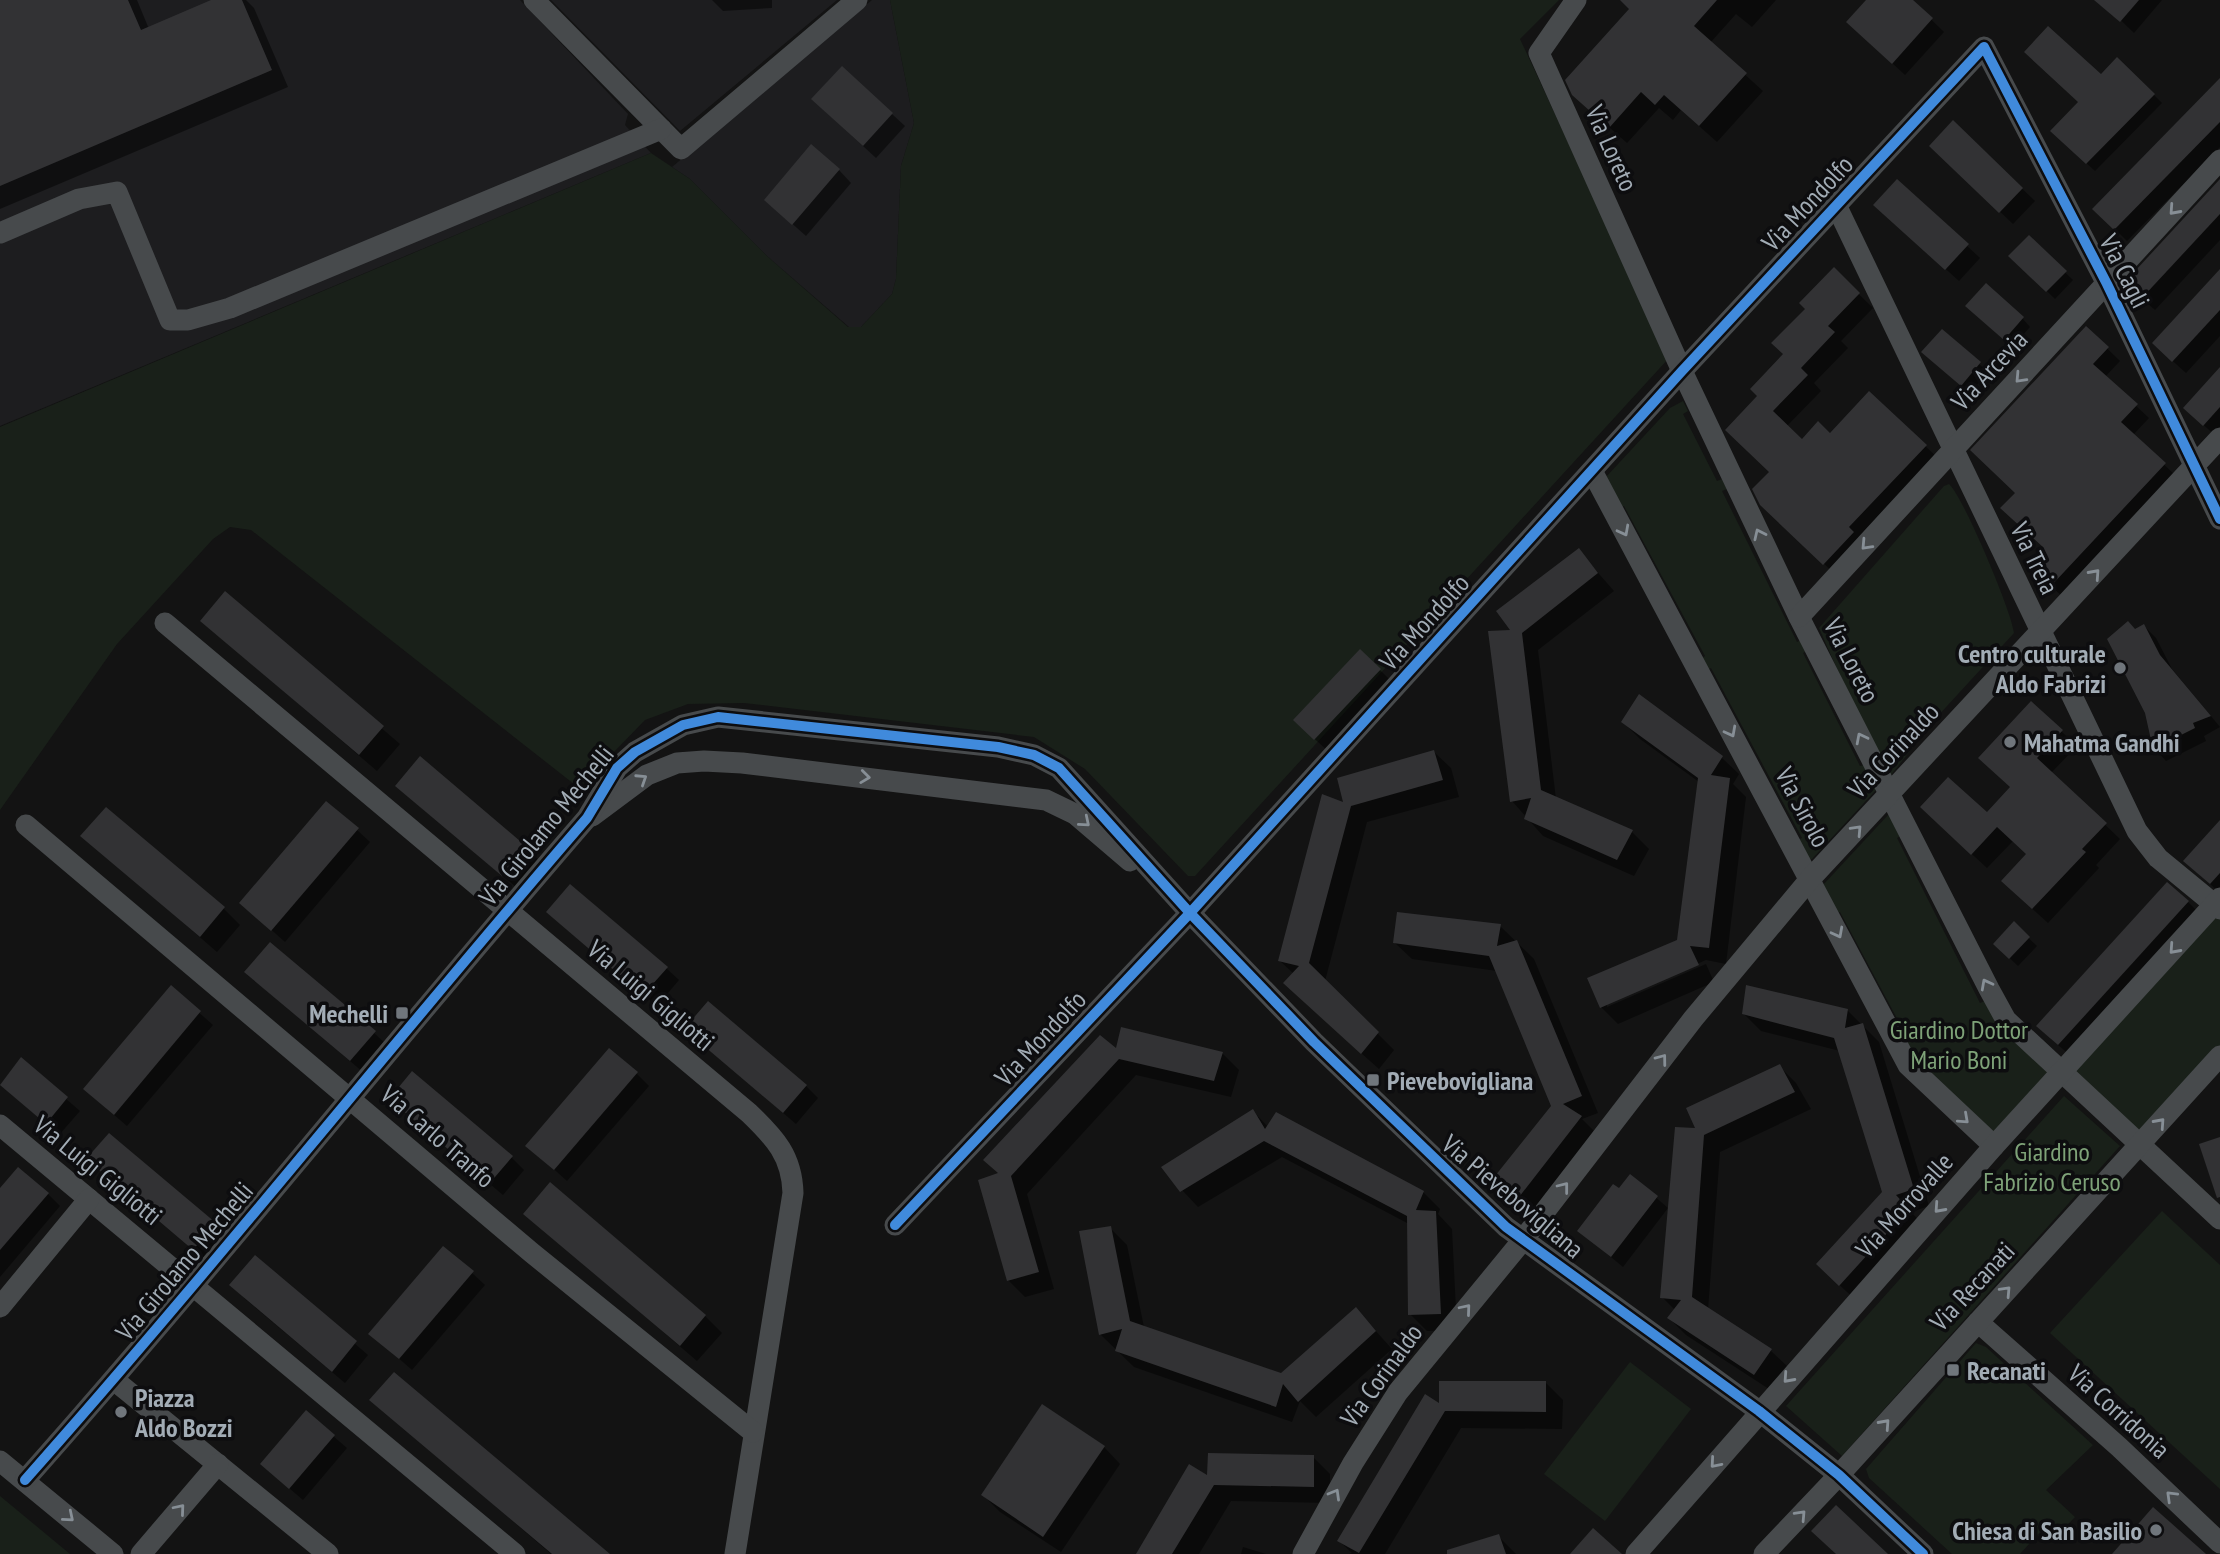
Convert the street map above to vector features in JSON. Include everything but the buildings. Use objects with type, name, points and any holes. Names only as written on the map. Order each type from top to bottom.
[{"type":"street","points":[[534,0],[681,149],[858,0]]},
{"type":"street","name":"Via Loreto","points":[[1576,0],[1539,53],[1682,371],[1799,617],[1888,796],[2006,1020],[2220,1219]]},
{"type":"street","name":"Via Mondolfo","points":[[895,1225],[1190,913],[1682,371],[1984,47]]},
{"type":"street","name":"Via Cagli","points":[[1984,47],[2107,284],[2220,519]]},
{"type":"street","points":[[0,233],[79,198],[117,192],[170,320],[188,320],[230,308],[661,129]]},
{"type":"street","name":"Via Arcevia","points":[[1799,617],[2220,160]]},
{"type":"street","name":"Via Treia","points":[[1836,205],[1952,452],[2040,634],[2080,709],[2137,831],[2158,858],[2218,904]]},
{"type":"street","name":"Via Corinaldo","points":[[1303,1554],[1339,1485],[1398,1392],[1522,1241],[1693,1020],[1810,879],[2220,438]]},
{"type":"street","name":"Via Sirolo","points":[[1592,471],[1908,1065],[1994,1146]]},
{"type":"street","name":"Via Luigi Gigliotti","points":[[165,623],[749,1113],[779,1142],[789,1161],[793,1194],[735,1554]]},
{"type":"street","name":"Via Girolamo Mechelli","points":[[114,1380],[587,818],[617,768],[635,752],[682,725],[718,717],[998,747],[1034,755],[1059,768],[1190,913]]},
{"type":"street","name":"Via Girolamo Mechelli","points":[[587,818],[647,775],[665,766],[689,762],[742,763],[1030,797],[1056,804],[1074,814],[1190,913]]},
{"type":"street","name":"Via Carlo Tranfo","points":[[26,825],[533,1253],[753,1432]]},
{"type":"street","name":"Via Morrovalle","points":[[1636,1554],[1994,1146],[2218,904]]},
{"type":"street","name":"Via Pievebovigliana","points":[[1190,913],[1314,1042],[1436,1162],[1522,1241],[1759,1411],[1839,1475],[1923,1554]]},
{"type":"street","name":"Via Recanati","points":[[1773,1551],[2220,1056]]},
{"type":"street","name":"Via Luigi Gigliotti","points":[[0,1125],[515,1554]]},
{"type":"street","points":[[0,1307],[89,1199]]},
{"type":"street","name":"Via Corridonia","points":[[1978,1322],[2119,1447],[2220,1543]]},
{"type":"street","points":[[25,1480],[114,1380],[328,1554]]},
{"type":"street","points":[[0,1461],[113,1554]]},
{"type":"street","points":[[141,1554],[218,1464]]},
{"type":"shaded area","points":[[0,0],[520,0],[628,114],[625,125],[651,153],[0,426]]},
{"type":"shaded area","points":[[551,0],[837,0],[680,131]]},
{"type":"shaded area","points":[[872,0],[890,0],[914,123],[901,166],[896,279],[892,294],[861,327],[849,327],[768,257],[690,179],[672,167]]},
{"type":"green space","points":[[890,0],[1559,0],[1520,39],[1669,358],[1195,876],[1188,876],[1085,769],[1034,737],[744,703],[688,704],[645,720],[579,788],[251,530],[230,527],[213,539],[117,644],[0,810],[0,427],[651,153],[690,179],[768,257],[848,327],[861,327],[892,294],[896,279],[901,166],[914,123]]},
{"type":"green space","points":[[1683,401],[1688,411],[1683,414],[1717,481],[1722,479],[1727,489],[1722,491],[1797,642],[1803,639],[1808,650],[1803,653],[1860,766],[1867,764],[1876,790],[1812,859],[1808,859],[1796,841],[1802,838],[1711,668],[1705,671],[1700,660],[1705,656],[1624,506],[1618,509],[1606,477],[1670,408]]},
{"type":"green space","points":[[1949,484],[1965,509],[1986,555],[2014,633],[1936,718],[1891,775],[1882,771],[1819,628],[1944,486]]},
{"type":"green space","name":"Giardino Dottor Mario Boni","points":[[1888,815],[1894,817],[1902,835],[1897,838],[1980,1003],[1987,1000],[2048,1072],[1993,1132],[1916,1066],[1903,1042],[1908,1039],[1840,912],[1834,914],[1823,885]]},
{"type":"green space","points":[[2220,906],[2220,1056],[2146,1138],[2061,1073]]},
{"type":"green space","name":"Giardino Fabrizio Ceruso","points":[[2064,1096],[2120,1146],[1842,1456],[1786,1406]]},
{"type":"green space","points":[[2162,1211],[2220,1265],[2220,1489],[2050,1333]]},
{"type":"green space","points":[[1976,1343],[1986,1347],[2093,1445],[2046,1490],[2075,1517],[2051,1542],[2040,1532],[2020,1554],[1952,1554],[1869,1478],[1866,1469]]},
{"type":"green space","points":[[1630,1362],[1691,1409],[1605,1521],[1544,1474]]},
{"type":"green space","points":[[0,1496],[70,1554],[0,1554]]},
{"type":"cycle path","points":[[895,1225],[1190,913],[1682,371],[1984,47],[2107,284],[2220,519]]},
{"type":"cycle path","points":[[25,1480],[167,1316],[587,818],[617,768],[635,752],[683,725],[718,717],[998,747],[1034,755],[1059,768],[1190,913],[1314,1042],[1506,1227],[1759,1411],[1839,1475],[1923,1554]]},
{"type":"place","name":"Centro culturale Aldo Fabrizi","points":[[2120,668]]},
{"type":"place","name":"Mahatma Gandhi","points":[[2010,742]]},
{"type":"place","name":"Mechelli","points":[[402,1013]]},
{"type":"place","name":"Pievebovigliana","points":[[1373,1080]]},
{"type":"place","name":"Recanati","points":[[1953,1370]]},
{"type":"place","name":"Piazza Aldo Bozzi","points":[[121,1412]]},
{"type":"place","name":"Chiesa di San Basilio","points":[[2156,1530]]}]
